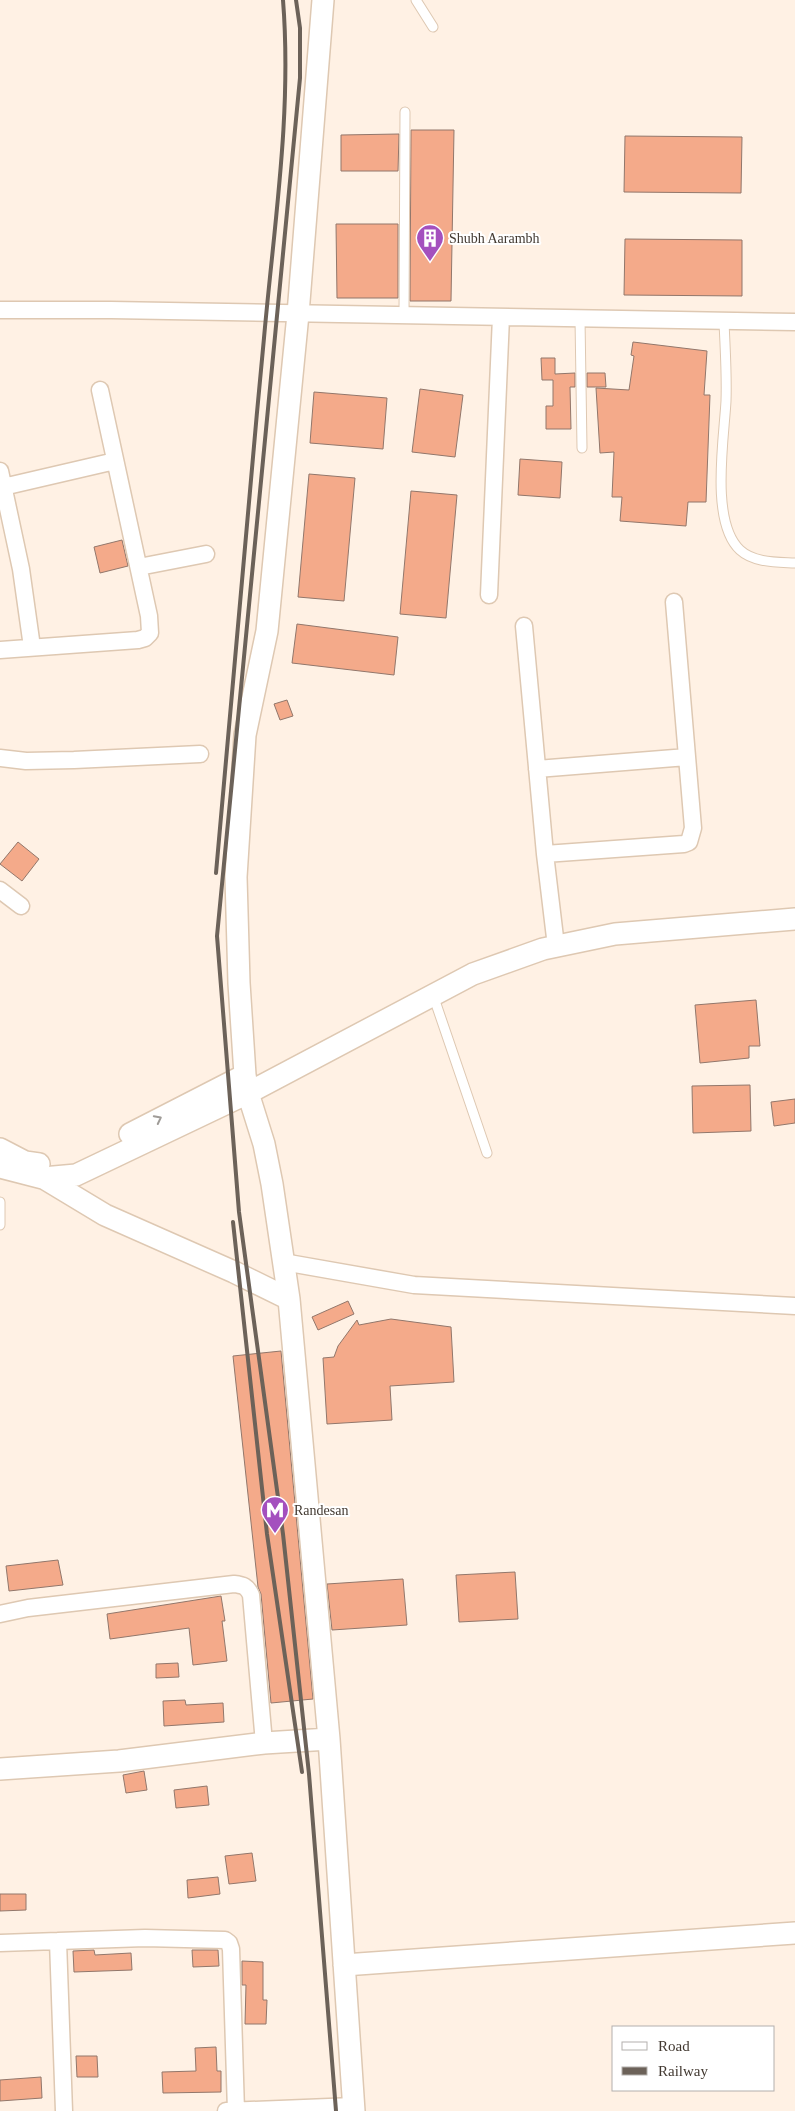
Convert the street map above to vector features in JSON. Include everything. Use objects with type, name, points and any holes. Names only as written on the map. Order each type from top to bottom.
[{"type":"street","points":[[226,2111],[354,2108],[329,1740],[288,1299],[272,1184],[264,1144],[246,1084],[239,983],[236,876],[245,735],[267,631],[298,314],[323,0]]},
{"type":"street","points":[[0,310],[795,322]]},
{"type":"street","points":[[488,595],[501,317]]},
{"type":"street","points":[[0,650],[145,638],[150,633],[151,626],[139,567],[100,390]]},
{"type":"street","points":[[32,647],[23,578],[2,479],[115,461]]},
{"type":"street","points":[[139,567],[206,554]]},
{"type":"street","points":[[545,854],[684,844],[689,842],[693,828],[674,602]]},
{"type":"street","points":[[524,626],[545,854],[556,946]]},
{"type":"street","points":[[0,758],[36,761],[200,754]]},
{"type":"street","points":[[537,768],[687,757]]},
{"type":"street","points":[[0,890],[21,906]]},
{"type":"street","points":[[25,1162],[40,1164],[73,1162],[246,1084],[473,974],[543,949],[615,934],[795,919]]},
{"type":"street","points":[[0,1167],[43,1178],[76,1175],[246,1084]]},
{"type":"street","points":[[0,1149],[25,1162],[43,1178],[106,1215],[234,1272],[288,1299]]},
{"type":"street","points":[[283,1262],[414,1286],[795,1306]]},
{"type":"street","points":[[0,1614],[28,1608],[234,1584],[243,1585],[248,1588],[251,1595],[264,1743]]},
{"type":"street","points":[[0,1769],[118,1761],[264,1743],[329,1740]]},
{"type":"street","points":[[344,1965],[795,1934]]},
{"type":"street","points":[[0,1943],[145,1938],[225,1940],[231,1948],[236,2111]]},
{"type":"street","points":[[58,1941],[64,2111]]},
{"type":"lane","points":[[416,0],[433,27]]},
{"type":"lane","points":[[404,316],[405,112]]},
{"type":"lane","points":[[580,319],[582,448]]},
{"type":"lane","points":[[724,321],[726,402],[722,446],[722,500],[727,532],[740,550],[755,559],[795,563]]},
{"type":"lane","points":[[433,995],[487,1153]]},
{"type":"lane","points":[[0,1202],[0,1225]]},
{"type":"building","points":[[411,130],[454,130],[451,301],[410,301]]},
{"type":"building","points":[[399,134],[398,171],[341,171],[341,135]]},
{"type":"building","points":[[625,136],[742,137],[741,193],[624,192]]},
{"type":"building","points":[[336,224],[398,224],[398,298],[337,298]]},
{"type":"building","points":[[625,239],[742,240],[742,296],[624,295]]},
{"type":"building","points":[[633,342],[707,351],[704,395],[710,395],[706,502],[688,502],[686,526],[620,521],[622,497],[612,497],[614,452],[600,453],[596,388],[629,390],[634,356],[631,355]]},
{"type":"building","points":[[541,358],[555,358],[555,374],[575,373],[575,387],[570,387],[571,429],[546,429],[546,406],[553,406],[553,380],[542,380]]},
{"type":"building","points":[[587,373],[605,373],[606,387],[587,387]]},
{"type":"building","points":[[420,389],[463,395],[455,457],[412,452]]},
{"type":"building","points":[[314,392],[387,398],[383,449],[310,443]]},
{"type":"building","points":[[520,459],[562,462],[560,498],[518,495]]},
{"type":"building","points":[[309,474],[355,478],[344,601],[298,597]]},
{"type":"building","points":[[411,491],[457,495],[446,618],[400,614]]},
{"type":"building","points":[[122,540],[128,566],[100,573],[94,547]]},
{"type":"building","points":[[297,624],[398,637],[394,675],[292,663]]},
{"type":"building","points":[[287,700],[293,716],[280,720],[274,704]]},
{"type":"building","points":[[18,842],[39,859],[22,881],[0,864]]},
{"type":"building","points":[[756,1000],[760,1046],[749,1046],[749,1058],[700,1063],[695,1005]]},
{"type":"building","points":[[750,1085],[751,1131],[693,1133],[692,1086]]},
{"type":"building","points":[[795,1099],[795,1123],[774,1126],[771,1102]]},
{"type":"building","points":[[348,1301],[354,1314],[318,1330],[312,1317]]},
{"type":"building","points":[[391,1319],[451,1327],[454,1382],[390,1386],[392,1420],[327,1424],[323,1358],[334,1357],[338,1346],[357,1320],[359,1325]]},
{"type":"building","name":"Randesan","points":[[281,1351],[313,1699],[271,1703],[261,1594],[258,1587],[233,1356]]},
{"type":"building","points":[[58,1560],[63,1585],[9,1591],[6,1566]]},
{"type":"building","points":[[515,1572],[518,1619],[459,1622],[456,1575]]},
{"type":"building","points":[[403,1579],[407,1625],[332,1630],[327,1584]]},
{"type":"building","points":[[221,1596],[225,1621],[222,1621],[227,1661],[193,1665],[189,1628],[110,1639],[107,1614]]},
{"type":"building","points":[[178,1663],[179,1677],[156,1678],[156,1664]]},
{"type":"building","points":[[185,1700],[186,1705],[223,1703],[224,1722],[164,1726],[163,1701]]},
{"type":"building","points":[[144,1771],[147,1790],[126,1793],[123,1775]]},
{"type":"building","points":[[207,1786],[209,1805],[176,1808],[174,1790]]},
{"type":"building","points":[[252,1853],[256,1881],[229,1884],[225,1856]]},
{"type":"building","points":[[218,1877],[220,1894],[188,1898],[187,1880]]},
{"type":"building","points":[[0,1894],[26,1894],[26,1910],[0,1911]]},
{"type":"building","points":[[94,1950],[95,1955],[131,1953],[132,1970],[74,1972],[73,1951]]},
{"type":"building","points":[[192,1950],[218,1950],[219,1966],[193,1967]]},
{"type":"building","points":[[242,1961],[263,1962],[263,2000],[267,2000],[266,2024],[245,2024],[246,1985],[242,1985]]},
{"type":"building","points":[[216,2047],[217,2071],[221,2071],[221,2092],[163,2093],[162,2072],[196,2071],[195,2048]]},
{"type":"building","points":[[76,2056],[97,2056],[98,2077],[77,2077]]},
{"type":"building","points":[[41,2077],[42,2098],[0,2101],[0,2080]]},
{"type":"railway","points":[[216,873],[281,169],[285,85],[283,0]]},
{"type":"railway","points":[[296,0],[300,28],[300,78],[217,936],[239,1212],[283,1534],[309,1774],[336,2111]]},
{"type":"railway","points":[[233,1222],[267,1534],[302,1772]]},
{"type":"place","name":"Shubh Aarambh","points":[[430,262]]},
{"type":"place","name":"Randesan","points":[[275,1534]]}]
